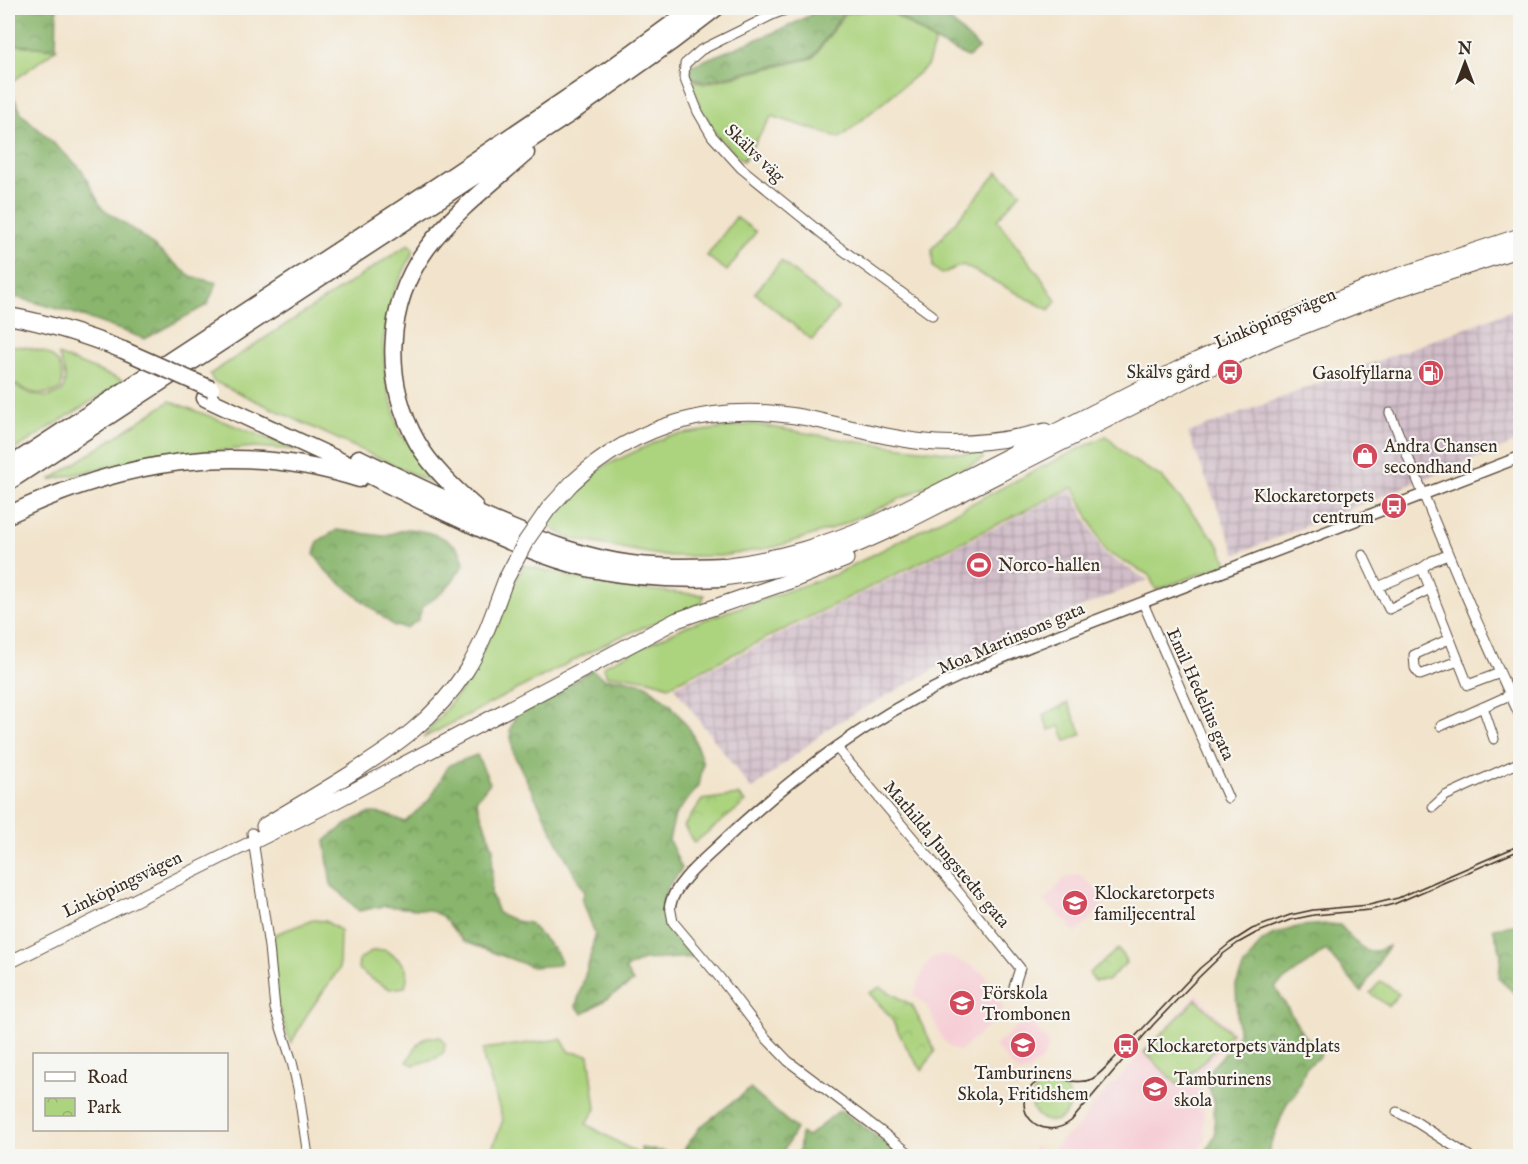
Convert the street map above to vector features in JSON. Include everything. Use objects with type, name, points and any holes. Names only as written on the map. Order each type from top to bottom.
[{"type":"highway","points":[[8,467],[455,174],[610,69],[694,8]]},
{"type":"highway","points":[[8,482],[571,113],[716,8]]},
{"type":"highway","points":[[487,518],[430,461],[418,444],[403,414],[393,365],[397,315],[410,277],[418,261],[434,240],[486,187],[571,113]]},
{"type":"highway","name":"Linköpingsvägen","points":[[1068,426],[1186,365],[1287,319],[1389,279],[1521,236]]},
{"type":"highway","name":"Linköpingsvägen","points":[[894,528],[1191,377],[1263,343],[1393,291],[1521,249]]},
{"type":"highway","points":[[8,316],[52,325],[90,337],[120,354],[557,547],[631,564],[723,572],[752,562],[812,548],[881,521],[1068,426]]},
{"type":"highway","points":[[8,326],[120,354]]},
{"type":"highway","points":[[208,393],[408,495],[483,530],[555,559],[591,569],[669,579],[783,568],[847,549],[894,528]]},
{"type":"highway","points":[[253,837],[383,754],[421,725],[437,709],[466,671],[478,649],[506,579],[526,542],[549,508],[571,484],[635,438],[657,428],[702,415],[753,412],[779,414],[898,438],[938,443],[1008,439],[1068,426]]},
{"type":"highway","points":[[8,458],[56,435]]},
{"type":"highway","points":[[8,515],[77,486],[121,472],[153,465],[217,459],[250,459],[313,467],[408,495]]},
{"type":"highway","points":[[253,837],[362,787],[667,626],[700,611],[794,580],[838,562],[863,550],[894,528]]},
{"type":"main road","name":"Linköpingsvägen","points":[[8,963],[253,837]]},
{"type":"street","name":"Skälvs väg","points":[[791,8],[701,50],[685,64],[684,77],[698,112],[712,136],[741,168],[836,245],[932,315]]},
{"type":"street","points":[[1390,413],[1448,555],[1521,716]]},
{"type":"street","name":"Moa Martinsons gata","points":[[670,906],[676,889],[735,829],[775,794],[836,747],[919,696],[972,670],[1521,457]]},
{"type":"street","points":[[1363,555],[1389,609],[1430,590]]},
{"type":"street","points":[[1378,587],[1448,555]]},
{"type":"street","points":[[1422,568],[1468,685],[1500,672]]},
{"type":"street","name":"Emil Hedelius gata","points":[[1143,603],[1228,798]]},
{"type":"street","points":[[1449,639],[1414,655],[1415,668],[1420,675],[1458,661]]},
{"type":"street","points":[[1441,726],[1510,695]]},
{"type":"street","points":[[1483,707],[1494,739]]},
{"type":"street","name":"Mathilda Jungstedts gata","points":[[836,747],[1020,968],[1014,987]]},
{"type":"street","points":[[1433,807],[1445,796],[1521,762]]},
{"type":"street","points":[[253,837],[269,947],[275,1009],[296,1079],[308,1156]]},
{"type":"street","points":[[670,906],[674,922],[765,1037],[796,1067],[913,1156]]},
{"type":"street","points":[[1397,1112],[1469,1156]]},
{"type":"shaded area","points":[[1520,307],[1520,441],[1236,554],[1188,433]]},
{"type":"shaded area","points":[[1071,490],[1104,554],[1148,580],[944,664],[830,727],[752,790],[674,687]]},
{"type":"shaded area","name":"Klockaretorpets familjecentral","points":[[1079,874],[1105,900],[1098,911],[1078,932],[1075,932],[1044,901],[1064,879]]},
{"type":"shaded area","name":"Förskola Trombonen","points":[[943,955],[972,966],[985,975],[1002,1006],[1002,1014],[960,1051],[952,1049],[942,1039],[928,1008],[913,995],[925,967],[933,957]]},
{"type":"shaded area","name":"Tamburinens skola","points":[[1197,994],[1234,1033],[1201,1074],[1205,1140],[1194,1156],[1029,1156],[1035,1146],[1049,1155],[1061,1140],[1077,1128],[1095,1104]]},
{"type":"shaded area","name":"Tamburinens Skola, Fritidshem","points":[[1027,1018],[1049,1043],[1044,1058],[1028,1072],[1021,1073],[1016,1071],[995,1046]]},
{"type":"green space","points":[[8,8],[57,8],[56,49],[8,44]]},
{"type":"green space","points":[[824,8],[877,8],[844,12],[813,57],[703,82],[688,76],[692,65],[785,28]]},
{"type":"green space","points":[[885,8],[935,42],[927,66],[840,138],[772,116],[743,161],[715,133],[688,78],[703,84],[813,58],[846,13]]},
{"type":"green space","points":[[888,8],[937,8],[979,48],[968,57],[936,42]]},
{"type":"green space","points":[[8,44],[56,49],[8,85]]},
{"type":"green space","points":[[8,86],[22,114],[82,170],[102,208],[138,233],[190,276],[217,283],[207,305],[145,339],[73,313],[8,295]]},
{"type":"green space","points":[[998,172],[1021,192],[997,220],[1056,301],[1049,310],[963,265],[941,274],[933,267],[932,249]]},
{"type":"green space","points":[[736,217],[756,232],[727,271],[707,256]]},
{"type":"green space","points":[[409,244],[414,250],[393,293],[383,341],[386,382],[400,434],[437,477],[432,483],[213,381],[210,374]]},
{"type":"green space","points":[[781,261],[838,308],[812,340],[755,293]]},
{"type":"green space","points":[[8,345],[42,351],[56,360],[62,376],[60,390],[38,394],[8,380]]},
{"type":"green space","points":[[58,355],[124,381],[8,454],[8,381],[30,394],[47,397],[62,392],[65,374]]},
{"type":"green space","points":[[170,401],[298,450],[254,447],[145,459],[50,480]]},
{"type":"green space","points":[[753,424],[859,442],[964,454],[981,450],[983,459],[831,529],[775,547],[721,556],[664,556],[568,538],[545,524],[602,467],[668,436]]},
{"type":"green space","points":[[1106,436],[1129,458],[1163,478],[1220,546],[1227,564],[1156,590],[1149,575],[1106,552],[1073,487],[669,686],[638,678],[607,676],[603,666],[686,626],[836,574]]},
{"type":"green space","points":[[407,529],[427,532],[449,541],[459,550],[464,564],[446,588],[423,606],[418,620],[406,628],[394,626],[327,572],[314,554],[318,541],[337,530],[383,536]]},
{"type":"green space","points":[[523,565],[614,587],[704,595],[702,604],[615,639],[423,738],[467,682]]},
{"type":"green space","points":[[592,670],[605,679],[623,679],[645,684],[671,705],[691,731],[703,763],[699,786],[675,815],[669,840],[682,869],[667,888],[664,903],[667,921],[696,957],[643,960],[625,969],[633,982],[583,1014],[576,1006],[595,934],[582,899],[585,892],[514,755],[510,730],[516,713]]},
{"type":"green space","points":[[1068,703],[1082,734],[1066,741],[1060,726],[1049,730],[1043,715]]},
{"type":"green space","points":[[477,755],[490,783],[476,800],[493,848],[491,894],[498,913],[516,921],[529,923],[556,952],[561,961],[559,965],[532,967],[463,941],[442,916],[429,910],[383,906],[359,911],[331,885],[325,841],[347,824],[371,813],[380,813],[405,822],[430,799],[449,765]]},
{"type":"green space","points":[[738,795],[746,802],[694,843],[684,826],[702,800]]},
{"type":"green space","points":[[313,920],[325,921],[340,930],[339,969],[308,1013],[291,1043],[277,1004],[273,935]]},
{"type":"green space","points":[[1520,924],[1520,998],[1499,979],[1501,953],[1493,928]]},
{"type":"green space","points":[[1340,925],[1356,943],[1367,950],[1381,950],[1389,945],[1361,992],[1326,950],[1275,987],[1302,1033],[1321,1055],[1306,1068],[1295,1094],[1287,1103],[1268,1151],[1274,1156],[1203,1156],[1215,1135],[1214,1101],[1207,1083],[1208,1074],[1234,1044],[1238,1035],[1236,985],[1244,966],[1262,941],[1272,935],[1300,926]]},
{"type":"green space","points":[[1118,949],[1127,962],[1107,981],[1095,981],[1089,973]]},
{"type":"green space","points":[[385,950],[400,960],[406,969],[405,987],[390,989],[358,969],[359,960],[372,951]]},
{"type":"green space","points":[[1381,981],[1399,994],[1388,1006],[1370,993]]},
{"type":"green space","points":[[880,987],[912,1005],[935,1051],[922,1070],[909,1052],[890,1016],[869,993]]},
{"type":"green space","points":[[1196,999],[1231,1033],[1179,1086],[1144,1052]]},
{"type":"green space","points":[[427,1037],[440,1037],[445,1043],[444,1052],[436,1058],[414,1065],[407,1062],[418,1044]]},
{"type":"green space","points":[[561,1039],[570,1052],[589,1055],[596,1109],[586,1124],[642,1156],[491,1156],[503,1120],[484,1060],[483,1049]]},
{"type":"green space","points":[[1051,1083],[1065,1088],[1070,1102],[1065,1116],[1051,1121],[1037,1116],[1032,1102],[1037,1088]]},
{"type":"green space","points":[[750,1089],[796,1129],[782,1153],[783,1156],[646,1156],[641,1154],[641,1148],[681,1154],[700,1127]]},
{"type":"green space","points":[[840,1110],[902,1155],[801,1156],[799,1153],[801,1133],[807,1137]]},
{"type":"tram line","points":[[1520,845],[1398,898],[1369,905],[1313,910],[1290,915],[1252,929],[1230,943],[1200,968],[1095,1077],[1085,1081],[1047,1079],[1033,1085],[1026,1094],[1024,1103],[1026,1112],[1031,1120],[1048,1129],[1071,1121],[1153,1025],[1195,981],[1223,954],[1256,933],[1290,920],[1314,915],[1370,910],[1394,904],[1520,850]]},
{"type":"place","name":"Skälvs gård","points":[[1230,372]]},
{"type":"place","name":"Gasolfyllarna","points":[[1431,373]]},
{"type":"place","name":"Andra Chansen secondhand","points":[[1365,456]]},
{"type":"place","name":"Klockaretorpets centrum","points":[[1394,506]]},
{"type":"place","name":"Norco-hallen","points":[[979,565]]},
{"type":"place","name":"Klockaretorpets familjecentral","points":[[1075,903]]},
{"type":"place","name":"Förskola Trombonen","points":[[962,1003]]},
{"type":"place","name":"Tamburinens Skola, Fritidshem","points":[[1023,1045]]},
{"type":"place","name":"Klockaretorpets vändplats","points":[[1126,1046]]},
{"type":"place","name":"Tamburinens skola","points":[[1155,1089]]}]
